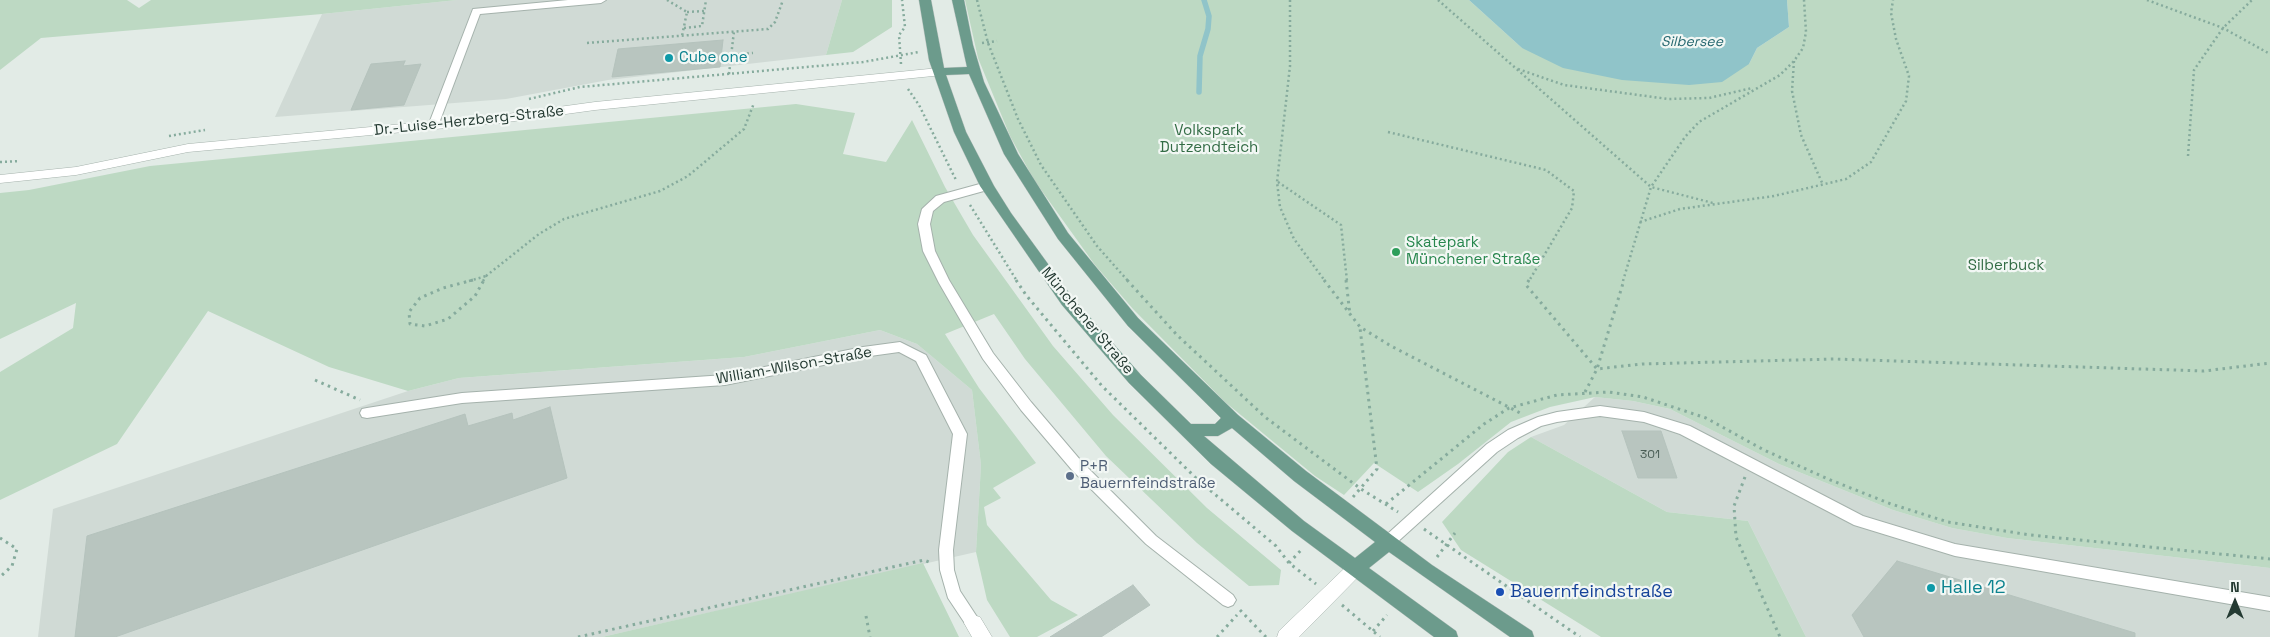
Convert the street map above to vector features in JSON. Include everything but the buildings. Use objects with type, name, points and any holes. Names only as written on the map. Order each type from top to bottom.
[{"type":"main road","name":"Münchener Straße","points":[[925,0],[939,72],[958,125],[987,186],[1029,250],[1072,308],[1120,362],[1186,430],[1256,492],[1354,569],[1449,637]]},
{"type":"main road","points":[[958,0],[974,70],[987,105],[1015,161],[1041,205],[1072,249],[1132,322],[1232,419],[1312,485],[1388,542],[1525,637]]},
{"type":"main road","points":[[939,72],[974,70]]},
{"type":"main road","points":[[1186,430],[1218,430],[1232,419]]},
{"type":"main road","points":[[1354,569],[1388,542]]},
{"type":"street","name":"Dr.-Luise-Herzberg-Straße","points":[[0,179],[76,171],[188,148],[433,126],[595,106],[939,72]]},
{"type":"street","points":[[1286,637],[1354,569]]},
{"type":"lane","points":[[433,126],[476,11],[601,0]]},
{"type":"lane","points":[[987,186],[940,199],[928,209],[924,224],[929,251],[958,306],[988,356],[1026,406],[1077,466],[1151,540],[1228,600]]},
{"type":"lane","name":"William-Wilson-Straße","points":[[367,413],[462,398],[725,380],[863,352],[900,348],[921,358],[960,434],[946,550],[947,570],[954,593],[978,630]]},
{"type":"lane","points":[[1388,542],[1492,448],[1513,434],[1538,422],[1579,412],[1600,411],[1644,417],[1685,430],[1753,464],[1858,522],[1956,550],[2270,604]]},
{"type":"path","points":[[667,0],[687,12],[704,11]]},
{"type":"path","points":[[684,28],[702,26],[706,0]]},
{"type":"path","points":[[587,44],[768,28],[775,22],[783,0]]},
{"type":"path","points":[[899,35],[905,28],[902,0]]},
{"type":"path","points":[[977,0],[988,43],[1007,93],[1041,166],[1097,246],[1177,336],[1264,416],[1361,489],[1377,469],[1360,327]]},
{"type":"path","points":[[1290,0],[1290,66],[1277,182],[1280,207],[1294,238],[1360,327],[1399,350],[1538,422]]},
{"type":"path","points":[[1438,0],[1651,187],[1683,197],[1715,203]]},
{"type":"path","points":[[1585,392],[1597,369],[1651,187],[1680,143],[1699,122],[1780,75],[1794,61],[1803,48],[1806,32],[1804,0]]},
{"type":"path","points":[[1640,223],[1680,209],[1774,196],[1846,179],[1870,162],[1906,101],[1909,76],[1896,39],[1892,13],[1893,0]]},
{"type":"path","points":[[2147,0],[2223,28],[2270,54]]},
{"type":"path","points":[[2188,156],[2194,70],[2223,28],[2252,0]]},
{"type":"path","points":[[682,36],[687,12]]},
{"type":"path","points":[[729,74],[734,31]]},
{"type":"path","points":[[988,43],[997,42]]},
{"type":"path","points":[[732,54],[753,53]]},
{"type":"path","points":[[1794,61],[1792,91],[1801,135],[1823,185]]},
{"type":"path","points":[[1515,68],[1564,84],[1630,95],[1668,98],[1709,98],[1757,87]]},
{"type":"path","points":[[486,276],[443,288],[420,298],[409,312],[410,324],[426,326],[448,320],[475,296],[486,276],[538,234],[564,219],[660,191],[688,176],[744,129],[752,111]]},
{"type":"path","points":[[1388,132],[1546,170],[1574,191],[1572,208],[1526,285],[1597,369]]},
{"type":"path","points":[[1277,182],[1340,225],[1350,315]]},
{"type":"path","points":[[1597,369],[1642,364],[1834,359],[2204,371],[2270,363]]},
{"type":"path","points":[[315,380],[345,393]]},
{"type":"path","points":[[1764,450],[1740,484],[1734,506],[1736,537],[1780,637]]},
{"type":"path","points":[[1455,533],[1447,545],[1580,637]]},
{"type":"path","points":[[0,538],[17,549],[12,566],[0,577]]},
{"type":"path","points":[[578,637],[924,560],[947,570]]},
{"type":"path","points":[[1228,600],[1266,637]]},
{"type":"path","points":[[1217,637],[1241,611]]},
{"type":"path","points":[[866,616],[870,637]]},
{"type":"path","points":[[1373,631],[1380,637]]},
{"type":"shaded area","points":[[457,0],[842,0],[826,55],[608,80],[506,99],[275,117],[322,14]]},
{"type":"shaded area","points":[[880,330],[917,344],[972,390],[981,465],[976,552],[602,637],[38,637],[53,509],[408,391],[459,378],[744,357]]},
{"type":"shaded area","points":[[1595,397],[1633,401],[1670,409],[1779,464],[1893,510],[1952,528],[2007,538],[2270,568],[2270,637],[1806,637],[1748,521],[1667,512],[1531,437],[1564,425]]},
{"type":"green space","points":[[0,0],[127,0],[139,8],[151,0],[457,0],[322,14],[41,38],[0,70]]},
{"type":"green space","points":[[842,0],[892,0],[892,27],[853,52],[826,55]]},
{"type":"green space","points":[[965,0],[1469,0],[1522,48],[1749,64],[1757,48],[1789,27],[1787,0],[2270,0],[2270,568],[2007,538],[1952,528],[1893,510],[1779,464],[1670,409],[1633,401],[1595,397],[1550,407],[1511,422],[1458,464],[1418,492],[1374,463],[1344,495],[1315,476],[1225,402],[1133,309],[1095,265],[1034,180],[1010,136],[978,58]]},
{"type":"green space","points":[[796,104],[855,113],[843,154],[886,162],[912,120],[945,187],[973,235],[1053,346],[1113,415],[1207,508],[1281,570],[1279,585],[1249,586],[1197,543],[1106,456],[1025,359],[994,314],[945,334],[979,388],[1036,463],[993,488],[1001,498],[984,507],[987,525],[1051,600],[1078,615],[1037,637],[1010,637],[987,600],[976,552],[981,465],[972,390],[917,344],[880,330],[744,357],[459,378],[408,391],[329,367],[208,311],[117,444],[0,500],[0,372],[73,328],[76,303],[0,339],[0,193],[29,190],[150,166]]},
{"type":"green space","points":[[1531,437],[1667,512],[1748,521],[1806,637],[1601,637],[1461,550],[1442,522],[1508,452]]},
{"type":"green space","points":[[923,563],[959,637],[602,637]]},
{"type":"water","name":"Silbersee","points":[[1469,0],[1787,0],[1789,27],[1757,48],[1749,64],[1722,82],[1689,85],[1622,80],[1563,68],[1522,48]]},
{"type":"waterway","points":[[1199,92],[1200,56],[1208,29],[1209,16],[1204,0]]},
{"type":"place","name":"Cube one","points":[[669,58]]},
{"type":"place","name":"Skatepark Münchener Straße","points":[[1396,252]]},
{"type":"place","name":"P+R Bauernfeindstraße","points":[[1070,476]]},
{"type":"place","name":"Halle 12","points":[[1931,588]]},
{"type":"place","name":"Bauernfeindstraße","points":[[1500,592]]},
{"type":"park label","name":"Volkspark Dutzendteich","points":[[1209,140]]},
{"type":"park label","name":"Silberbuck","points":[[2006,266]]}]
